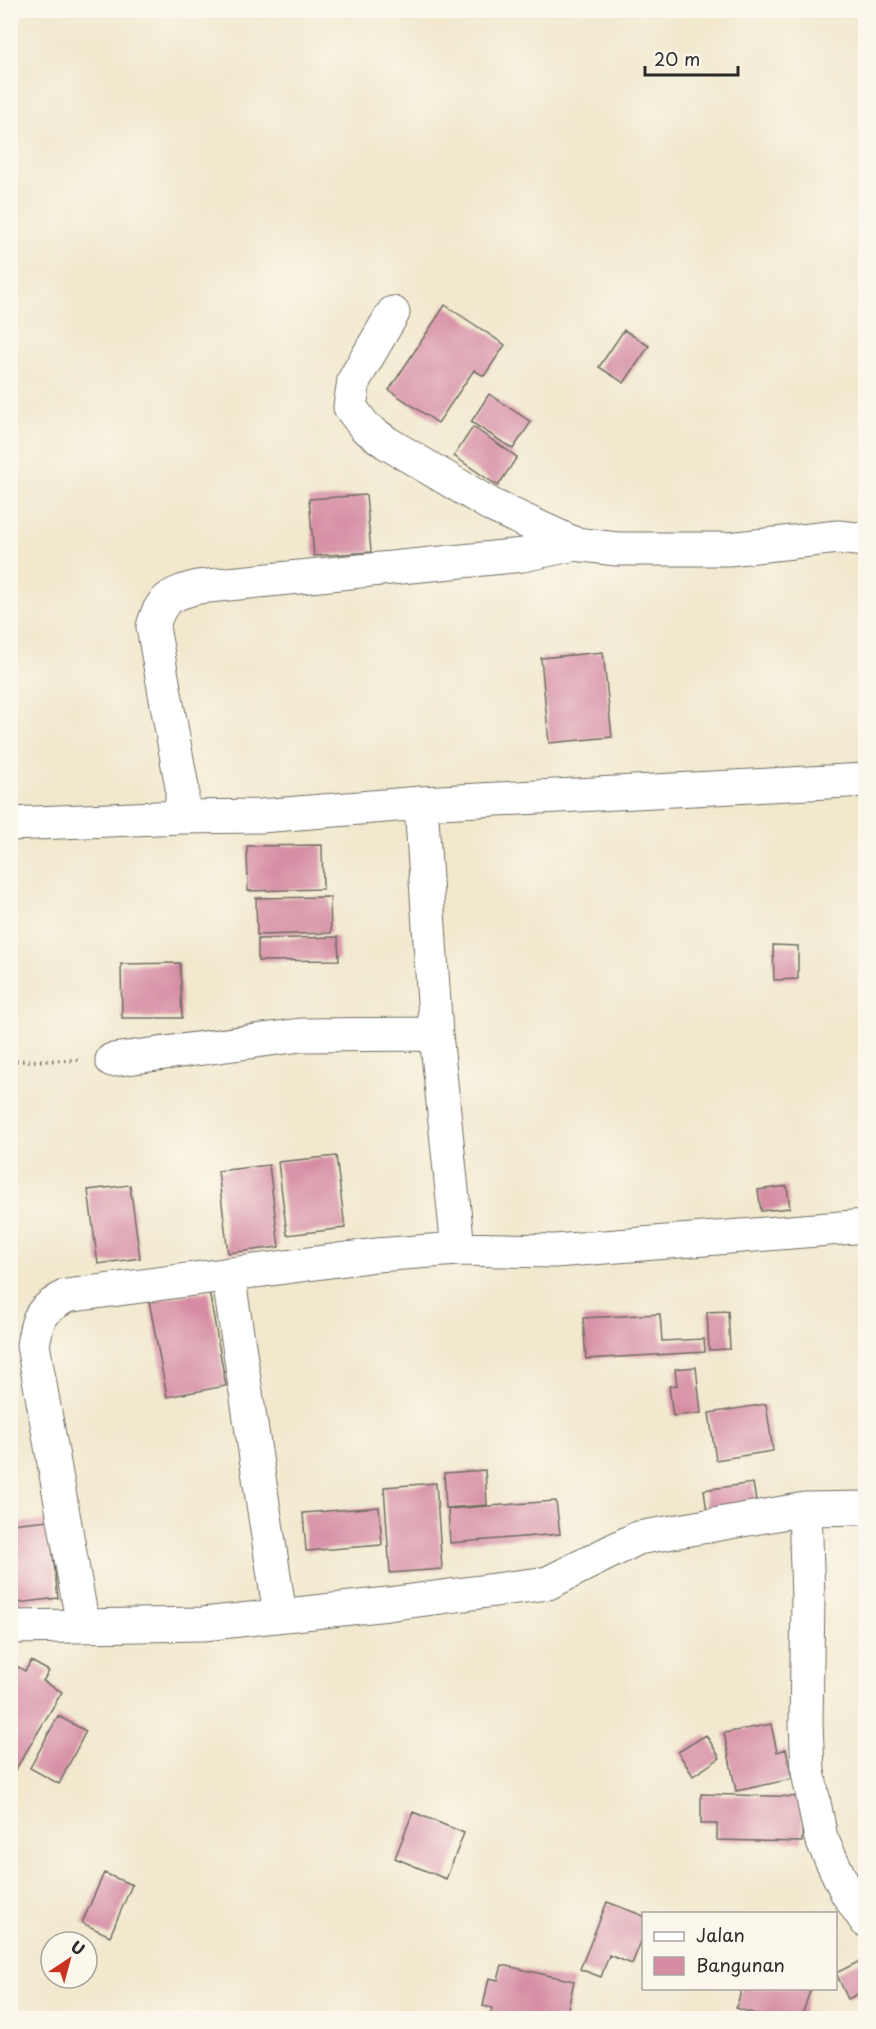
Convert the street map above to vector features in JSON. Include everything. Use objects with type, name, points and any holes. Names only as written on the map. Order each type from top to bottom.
[{"type":"street","points":[[393,313],[354,380],[350,407],[365,427],[387,443],[493,506],[575,544],[617,549],[728,549],[838,537],[866,540]]},
{"type":"street","points":[[182,817],[182,788],[153,627],[157,612],[165,600],[179,592],[198,587],[523,555],[575,544]]},
{"type":"street","points":[[10,824],[261,816],[421,802],[866,780]]},
{"type":"street","points":[[421,802],[436,1034],[458,1249]]},
{"type":"street","points":[[112,1060],[301,1035],[436,1034]]},
{"type":"street","points":[[83,1626],[33,1345],[38,1321],[45,1309],[66,1296],[376,1255],[458,1249],[555,1251],[866,1226]]},
{"type":"street","points":[[228,1274],[280,1615]]},
{"type":"street","points":[[10,1627],[203,1624],[548,1583],[638,1538],[805,1509],[866,1508]]},
{"type":"street","points":[[805,1509],[808,1598],[806,1723],[808,1772],[820,1838],[847,1893],[866,1921]]},
{"type":"path","points":[[10,1061],[112,1060]]},
{"type":"building","points":[[445,305],[505,345],[484,376],[474,370],[438,423],[389,390]]},
{"type":"building","points":[[624,330],[649,346],[624,383],[599,367]]},
{"type":"building","points":[[489,394],[531,422],[513,449],[471,422]]},
{"type":"building","points":[[473,427],[517,457],[498,486],[454,456]]},
{"type":"building","points":[[366,495],[371,552],[314,556],[309,499]]},
{"type":"building","points":[[603,652],[612,737],[549,743],[541,658]]},
{"type":"building","points":[[322,845],[323,889],[248,891],[247,846]]},
{"type":"building","points":[[330,897],[331,933],[257,935],[256,898]]},
{"type":"building","points":[[338,937],[339,960],[258,961],[258,939]]},
{"type":"building","points":[[773,945],[798,946],[798,979],[774,980]]},
{"type":"building","points":[[180,963],[182,1018],[122,1018],[121,964]]},
{"type":"building","points":[[336,1156],[345,1228],[287,1235],[278,1162]]},
{"type":"building","points":[[269,1165],[279,1247],[228,1253],[218,1171]]},
{"type":"building","points":[[130,1185],[140,1258],[98,1264],[88,1190]]},
{"type":"building","points":[[787,1186],[790,1208],[761,1211],[758,1190]]},
{"type":"building","points":[[209,1291],[226,1386],[167,1397],[149,1301]]},
{"type":"building","points":[[728,1311],[730,1349],[709,1350],[707,1312]]},
{"type":"building","points":[[660,1314],[662,1341],[704,1339],[705,1352],[586,1359],[583,1318]]},
{"type":"building","points":[[696,1367],[701,1413],[673,1416],[669,1386],[677,1385],[675,1369]]},
{"type":"building","points":[[766,1404],[773,1451],[716,1460],[709,1413]]},
{"type":"building","points":[[485,1470],[487,1505],[446,1508],[444,1473]]},
{"type":"building","points":[[436,1483],[442,1569],[390,1573],[384,1487]]},
{"type":"building","points":[[753,1483],[758,1512],[708,1520],[704,1490]]},
{"type":"building","points":[[556,1501],[560,1534],[450,1543],[448,1509]]},
{"type":"building","points":[[379,1507],[382,1545],[306,1551],[303,1513]]},
{"type":"building","points":[[49,1520],[58,1598],[10,1604],[10,1524]]},
{"type":"building","points":[[31,1661],[49,1671],[43,1681],[62,1692],[10,1779],[10,1662],[25,1671]]},
{"type":"building","points":[[58,1716],[86,1731],[59,1784],[30,1768]]},
{"type":"building","points":[[771,1724],[777,1752],[786,1749],[792,1779],[736,1791],[724,1733]]},
{"type":"building","points":[[706,1735],[720,1758],[693,1776],[678,1752]]},
{"type":"building","points":[[701,1794],[803,1797],[802,1842],[717,1840],[717,1824],[701,1824]]},
{"type":"building","points":[[413,1812],[464,1833],[446,1879],[395,1858]]},
{"type":"building","points":[[104,1873],[132,1885],[110,1936],[82,1923]]},
{"type":"building","points":[[607,1902],[642,1915],[642,1939],[632,1964],[609,1955],[601,1977],[580,1969]]},
{"type":"building","points":[[866,1958],[866,1990],[848,1999],[837,1972]]},
{"type":"building","points":[[502,1965],[574,1981],[566,2018],[489,2018],[492,2008],[483,2006],[489,1978],[498,1980]]},
{"type":"building","points":[[741,1990],[810,1990],[801,2018],[768,2018],[736,2008]]}]
